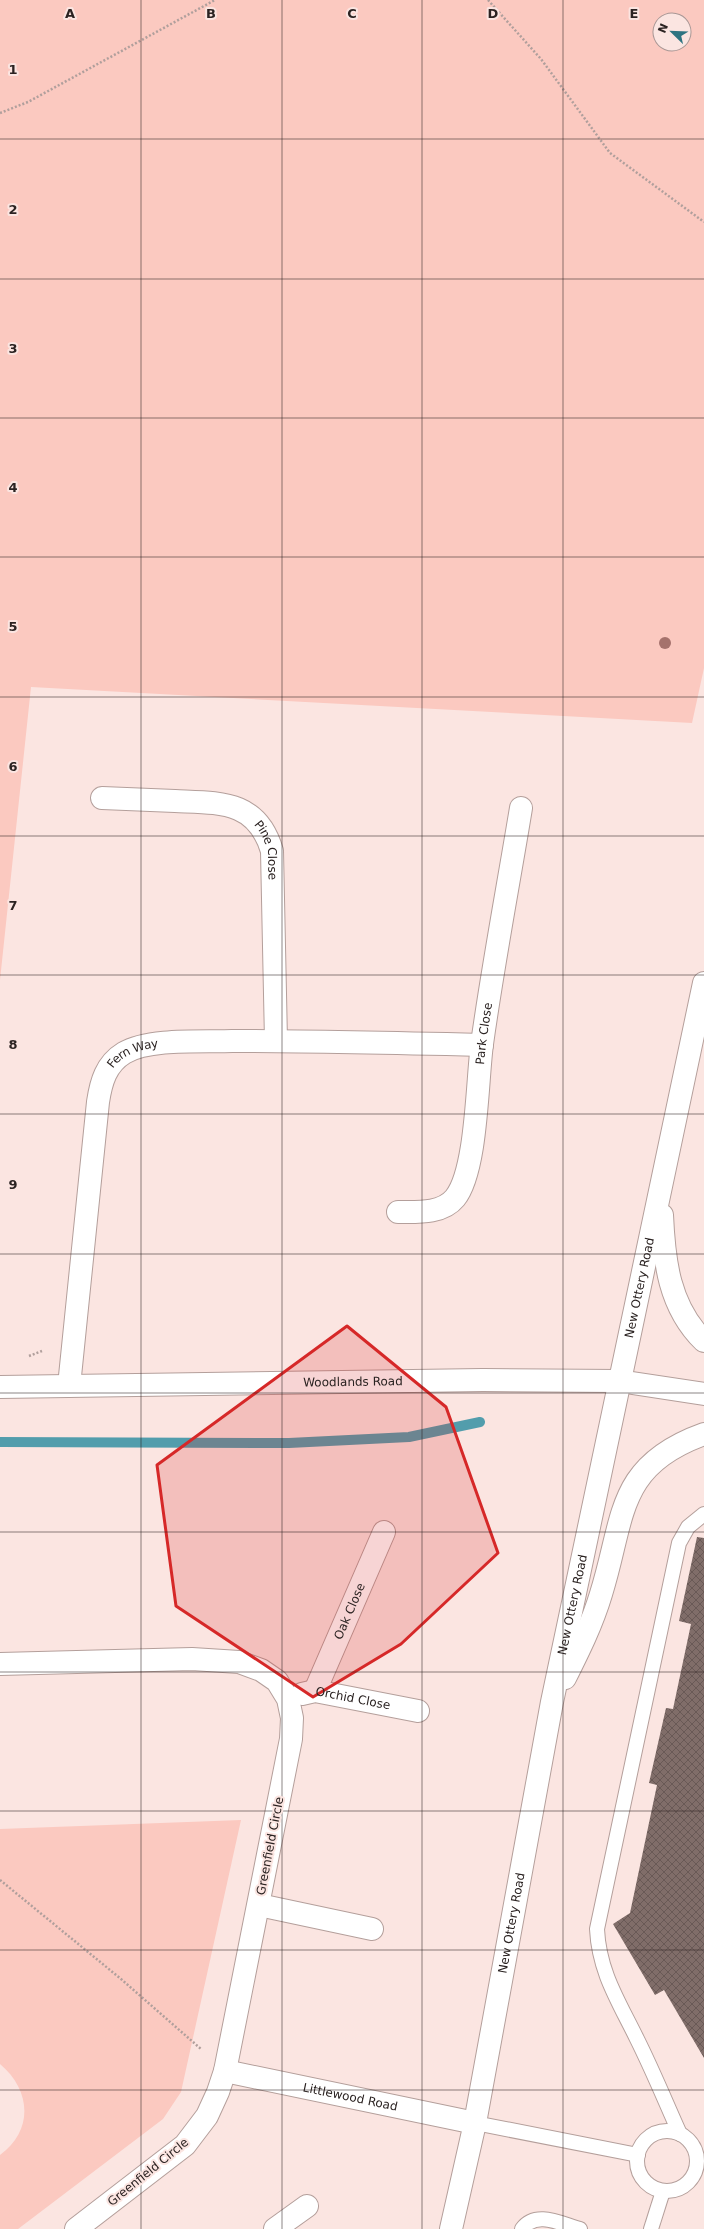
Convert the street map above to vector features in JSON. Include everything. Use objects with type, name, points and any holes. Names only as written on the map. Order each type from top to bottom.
[{"type":"street","name":"Pine Close","points":[[102,798],[224,803],[250,816],[259,825],[267,837],[272,851],[276,1041]]},
{"type":"street","name":"Park Close","points":[[398,1212],[430,1212],[448,1204],[455,1198],[460,1188],[468,1164],[473,1137],[482,1045],[521,808]]},
{"type":"street","name":"New Ottery Road","points":[[451,2229],[475,2123],[552,1702],[704,983]]},
{"type":"street","name":"Fern Way","points":[[69,1386],[98,1102],[102,1082],[109,1066],[125,1052],[157,1044],[173,1042],[276,1041],[482,1045]]},
{"type":"street","points":[[660,1186],[663,1239],[671,1286],[687,1322],[704,1341]]},
{"type":"street","name":"Woodlands Road","points":[[0,1387],[483,1380],[619,1381],[704,1394]]},
{"type":"street","points":[[552,1702],[586,1637],[601,1593],[615,1533],[629,1494],[644,1471],[664,1452],[704,1434]]},
{"type":"street","name":"Oak Close","points":[[315,1691],[384,1532]]},
{"type":"street","name":"Greenfield Circle","points":[[0,1664],[192,1659],[239,1662],[261,1670],[277,1681],[288,1699],[292,1718],[291,1739],[259,1905],[232,2027],[225,2071],[207,2116],[185,2144],[76,2229]]},
{"type":"street","name":"Orchid Close","points":[[288,1699],[315,1691],[418,1711]]},
{"type":"street","points":[[259,1905],[372,1929]]},
{"type":"street","name":"Littlewood Road","points":[[225,2071],[475,2123]]},
{"type":"street","points":[[275,2229],[307,2206]]},
{"type":"lane","points":[[680,2134],[662,2131],[654,2134],[646,2139],[638,2155],[637,2165],[646,2182],[663,2191],[673,2191],[686,2184],[695,2172],[700,2160],[693,2146],[680,2134],[638,2040],[604,1972],[598,1949],[596,1929],[679,1543],[688,1527],[704,1514]]},
{"type":"lane","points":[[475,2123],[638,2155]]},
{"type":"lane","points":[[651,2229],[663,2191]]},
{"type":"lane","points":[[522,2229],[536,2219],[580,2229]]},
{"type":"path","points":[[0,113],[28,102],[215,0]]},
{"type":"path","points":[[488,0],[540,59],[610,153],[704,222]]},
{"type":"path","points":[[0,1880],[121,1979],[225,2071]]},
{"type":"highlighted area","points":[[347,1326],[446,1407],[498,1553],[401,1644],[313,1697],[176,1606],[157,1465]]},
{"type":"shaded area","points":[[0,0],[704,0],[704,668],[692,723],[31,687],[0,980]]},
{"type":"shaded area","points":[[241,1820],[181,2092],[163,2119],[18,2229],[0,2229],[0,2155],[11,2145],[19,2134],[23,2122],[24,2110],[23,2098],[18,2086],[10,2074],[0,2064],[0,1829]]},
{"type":"building","points":[[697,1537],[704,1538],[704,2058],[664,1990],[655,1995],[613,1924],[630,1913],[657,1785],[649,1783],[666,1708],[673,1709],[691,1624],[679,1621]]},
{"type":"waterway","points":[[0,1442],[289,1443],[409,1437],[480,1422]]}]
